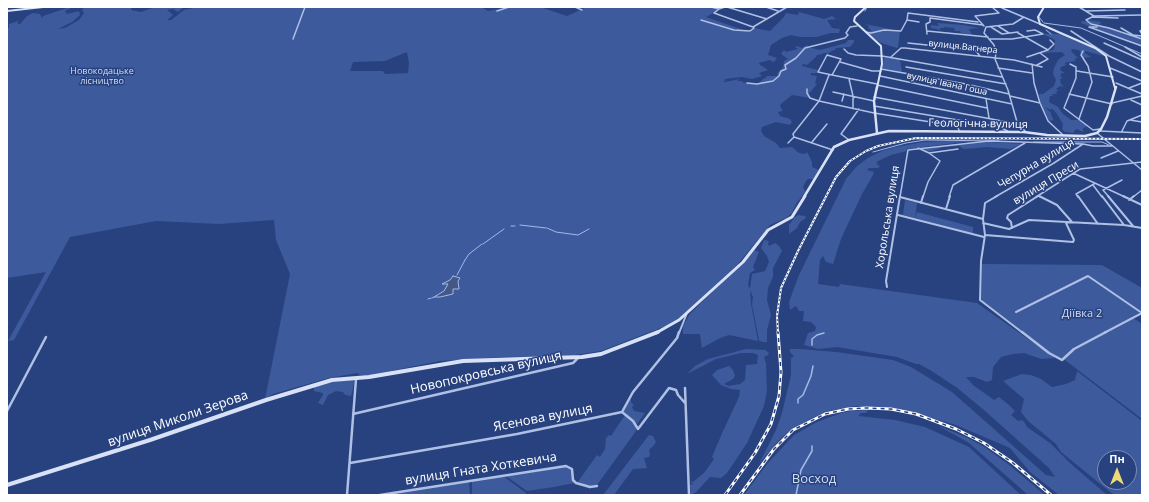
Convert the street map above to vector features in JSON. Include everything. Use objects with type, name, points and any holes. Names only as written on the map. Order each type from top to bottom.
[{"type":"street","points":[[7,11],[43,7]]},
{"type":"street","points":[[293,39],[305,7]]},
{"type":"street","points":[[497,11],[509,7]]},
{"type":"street","points":[[575,7],[582,10]]},
{"type":"street","points":[[712,7],[719,9]]},
{"type":"street","points":[[753,27],[714,13],[719,9],[726,7],[767,19]]},
{"type":"street","points":[[766,7],[778,11]]},
{"type":"street","points":[[701,20],[734,30],[750,31],[754,28],[753,27],[787,7]]},
{"type":"street","points":[[866,7],[854,20],[857,26],[881,44],[881,70],[874,97],[874,113],[877,132]]},
{"type":"street","points":[[980,7],[1035,7]]},
{"type":"street","points":[[992,7],[1000,13],[975,16],[986,27],[1013,24],[1024,18]]},
{"type":"street","points":[[1001,7],[1095,48],[1105,55],[1119,60],[1142,72]]},
{"type":"street","points":[[1040,24],[1038,17],[1044,7]]},
{"type":"street","points":[[1079,7],[1092,17],[1118,18]]},
{"type":"street","points":[[1086,11],[1125,10]]},
{"type":"street","points":[[866,32],[871,33],[884,30],[901,31],[907,20],[907,13],[929,18],[983,25]]},
{"type":"street","points":[[1142,15],[1092,17],[1086,21],[1142,39]]},
{"type":"street","points":[[929,18],[978,22]]},
{"type":"street","points":[[928,34],[926,24],[930,22],[929,18]]},
{"type":"street","points":[[907,20],[919,22]]},
{"type":"street","points":[[998,25],[1010,34]]},
{"type":"street","points":[[747,83],[757,84],[773,81],[779,76],[780,72],[786,69],[785,65],[796,58],[805,48],[843,38],[848,35],[846,33],[850,27],[857,26]]},
{"type":"street","points":[[991,26],[1001,34],[1019,32],[1048,50]]},
{"type":"street","points":[[1100,26],[1089,27],[1142,46]]},
{"type":"street","points":[[986,27],[984,33],[990,39],[996,50],[998,68],[1006,84],[1018,124],[1022,130],[1028,132]]},
{"type":"street","points":[[1121,28],[1133,35]]},
{"type":"street","points":[[990,39],[1026,37],[1043,34],[1035,30],[1027,31]]},
{"type":"street","points":[[1130,35],[1142,35],[1140,31],[1142,30]]},
{"type":"street","points":[[1071,31],[1109,56]]},
{"type":"street","points":[[927,32],[988,37]]},
{"type":"street","points":[[1027,57],[1048,50],[1054,44],[1054,42],[1050,40]]},
{"type":"street","points":[[908,43],[975,50],[981,57]]},
{"type":"street","points":[[1104,43],[1142,60]]},
{"type":"street","points":[[1126,47],[1142,57]]},
{"type":"street","name":"вулиця Вагнера","points":[[891,57],[901,48],[1020,61],[1042,67]]},
{"type":"street","points":[[844,49],[848,53],[856,56],[891,57],[1002,77]]},
{"type":"street","points":[[1079,119],[1092,82],[1088,66],[1081,55],[1083,51]]},
{"type":"street","points":[[1036,66],[1048,59],[1040,53]]},
{"type":"street","points":[[788,143],[794,137],[793,134],[819,101],[831,75],[840,62],[841,58],[827,55],[818,72],[831,75],[849,79],[877,84],[987,108]]},
{"type":"street","points":[[1099,131],[1112,102],[1116,83],[1105,55]]},
{"type":"street","points":[[840,62],[872,71],[881,70],[966,84],[1040,103]]},
{"type":"street","points":[[1032,64],[1032,73],[1040,103],[1048,121],[1063,135]]},
{"type":"street","points":[[1070,64],[1076,66],[1075,81],[1064,108],[1093,130],[1142,133]]},
{"type":"street","points":[[906,68],[1006,84]]},
{"type":"street","points":[[998,68],[1032,73]]},
{"type":"street","points":[[1110,68],[1142,82]]},
{"type":"street","points":[[1137,69],[1142,68]]},
{"type":"street","points":[[1076,71],[1113,77]]},
{"type":"street","name":"вулиця Івана Гоша","points":[[880,76],[1012,104]]},
{"type":"street","points":[[849,79],[854,96],[852,108]]},
{"type":"street","points":[[1128,88],[1142,82]]},
{"type":"street","points":[[1116,83],[1142,95]]},
{"type":"street","points":[[807,89],[807,93],[810,98],[819,101],[874,113],[956,126]]},
{"type":"street","points":[[833,92],[874,101]]},
{"type":"street","points":[[842,101],[844,94]]},
{"type":"street","points":[[1069,94],[1086,99],[1112,102],[1130,100],[1142,95]]},
{"type":"street","points":[[874,97],[1018,124]]},
{"type":"street","points":[[986,99],[989,118]]},
{"type":"street","points":[[1130,100],[1142,105]]},
{"type":"street","points":[[874,106],[948,117],[953,120],[1000,127],[1009,132]]},
{"type":"street","points":[[849,140],[841,134],[859,109]]},
{"type":"street","points":[[1122,131],[1125,123],[1142,115]]},
{"type":"street","points":[[953,120],[960,132]]},
{"type":"street","points":[[1129,120],[1142,122]]},
{"type":"street","points":[[812,142],[827,124]]},
{"type":"street","points":[[1099,131],[1118,152],[1142,170]]},
{"type":"street","name":"Геологічна вулиця","points":[[833,150],[837,145],[849,140],[877,132],[1028,132],[1047,135],[1090,135],[1099,131]]},
{"type":"street","points":[[578,358],[601,354],[672,325],[743,262],[768,230],[794,214],[833,150],[794,137]]},
{"type":"street","points":[[918,148],[989,141],[1083,144]]},
{"type":"street","points":[[946,209],[952,186],[1026,142]]},
{"type":"street","name":"Чепурна вулиця","points":[[1016,312],[1088,276],[1142,313],[1074,349],[1062,360],[1055,357],[980,300],[981,261],[985,236],[983,219],[985,203],[1054,163],[1083,144],[1093,146],[1112,146]]},
{"type":"street","points":[[918,148],[930,153],[940,161],[928,182],[921,203]]},
{"type":"street","name":"Хорольська вулиця","points":[[887,287],[886,281],[890,253],[898,215],[908,150],[918,148]]},
{"type":"street","points":[[930,153],[958,149]]},
{"type":"street","points":[[1101,158],[1118,152]]},
{"type":"street","name":"вулиця Преси","points":[[1012,228],[1011,222],[1007,220],[1007,216],[1073,173],[1083,168],[1142,162]]},
{"type":"street","points":[[1073,173],[1093,184],[1142,205]]},
{"type":"street","points":[[1104,188],[1122,180]]},
{"type":"street","points":[[1093,184],[1076,195],[1098,224]]},
{"type":"street","points":[[1093,184],[1124,225]]},
{"type":"street","points":[[1104,188],[1104,192],[1133,226]]},
{"type":"street","points":[[1129,200],[1142,190]]},
{"type":"street","points":[[1039,196],[1057,205],[1073,222]]},
{"type":"street","points":[[900,197],[983,219]]},
{"type":"street","points":[[898,215],[985,236],[1073,242],[1074,240],[1066,222]]},
{"type":"street","points":[[983,224],[1005,229],[1012,228],[1026,220],[1124,225],[1142,228]]},
{"type":"street","points":[[686,404],[678,395],[676,390],[669,388],[638,429],[633,421],[622,412],[633,392],[677,338],[687,313]]},
{"type":"street","points":[[7,411],[46,337]]},
{"type":"street","name":"Новопокровська вулиця","points":[[356,378],[473,360],[578,358]]},
{"type":"street","name":"Новопокровська вулиця","points":[[353,414],[573,363],[578,358]]},
{"type":"street","points":[[347,495],[356,378]]},
{"type":"street","name":"вулиця Миколи Зерова","points":[[7,485],[332,380],[356,378]]},
{"type":"street","points":[[685,388],[689,495]]},
{"type":"street","name":"Ясенова вулиця","points":[[350,463],[516,434],[622,412]]},
{"type":"street","name":"вулиця Гната Хоткевича","points":[[380,495],[566,466],[572,469],[574,482],[590,487],[597,486]]},
{"type":"green space","name":"Новокодацьке лісництво","points":[[70,7],[73,7],[65,11],[67,14],[79,11],[80,15],[72,22],[58,29],[65,28],[79,20],[84,13],[82,10],[84,7],[132,7],[131,10],[141,12],[155,7],[173,7],[173,9],[167,10],[173,15],[167,20],[171,20],[184,10],[198,7],[481,7],[488,11],[508,7],[540,7],[567,16],[587,7],[724,7],[706,17],[749,32],[754,28],[770,31],[786,13],[798,15],[799,12],[824,19],[832,16],[836,19],[827,20],[832,28],[840,29],[839,33],[831,33],[816,37],[800,37],[791,35],[782,38],[771,45],[768,55],[777,58],[774,62],[769,60],[759,63],[768,70],[759,73],[762,76],[752,79],[742,77],[725,79],[725,81],[722,81],[725,82],[740,79],[737,81],[753,84],[759,83],[767,77],[766,76],[777,76],[778,72],[783,68],[784,61],[788,59],[781,54],[784,50],[786,52],[798,49],[795,47],[797,46],[802,48],[807,45],[808,47],[820,50],[846,43],[848,40],[854,40],[854,42],[850,47],[835,48],[836,49],[828,53],[817,55],[807,65],[803,64],[802,66],[818,70],[818,73],[811,73],[811,75],[817,76],[815,83],[817,84],[808,95],[810,98],[792,95],[781,104],[780,106],[783,111],[778,112],[780,116],[790,119],[792,122],[790,125],[776,122],[762,127],[761,131],[764,136],[776,143],[780,148],[792,147],[799,153],[805,154],[807,152],[812,162],[812,167],[819,170],[814,179],[808,179],[806,181],[803,187],[806,191],[796,204],[792,213],[786,218],[770,225],[737,265],[683,315],[671,324],[601,351],[569,356],[501,357],[440,361],[371,375],[360,375],[357,373],[329,378],[273,394],[265,399],[290,274],[276,240],[274,220],[219,224],[156,221],[70,237],[14,340],[8,341],[46,272],[7,278],[7,28],[9,28],[9,24],[18,21],[18,24],[20,24],[27,16],[33,13],[40,14],[42,18],[43,16]],"holes":[[[407,52],[409,63],[408,73],[385,74],[383,71],[350,71],[353,62],[385,61]],[[453,276],[460,278],[457,283],[459,289],[453,289],[453,294],[435,297],[446,289],[448,284],[443,283],[450,280]]]},
{"type":"green space","points":[[174,7],[184,7],[178,12],[173,9]]},
{"type":"green space","points":[[1088,20],[1101,22],[1098,27],[1106,27],[1142,40],[1142,46],[1081,23],[1082,21],[1087,22]]},
{"type":"green space","points":[[937,23],[979,28],[969,29],[972,35],[955,31],[954,28],[944,27],[940,28],[941,30],[931,28],[931,25],[939,26]]},
{"type":"green space","points":[[865,24],[900,31],[898,47],[897,48],[881,43],[866,32],[869,33],[871,30],[868,28],[869,26]]},
{"type":"green space","points":[[1046,29],[1053,34],[1064,34],[1093,48],[1104,56],[1085,51],[1085,53],[1091,57],[1083,58],[1079,50],[1071,49],[1078,58],[1074,59],[1076,61],[1065,63],[1066,65],[1061,67],[1060,70],[1065,73],[1062,73],[1060,76],[1063,78],[1060,79],[1061,84],[1064,87],[1060,86],[1056,89],[1059,91],[1055,92],[1058,94],[1051,94],[1054,96],[1050,96],[1049,102],[1058,107],[1062,113],[1071,120],[1080,120],[1088,126],[1083,128],[1083,132],[1077,129],[1074,133],[1065,132],[1062,129],[1063,124],[1052,108],[1051,110],[1045,107],[1051,113],[1053,118],[1053,120],[1049,121],[1041,104],[1039,94],[1043,94],[1054,86],[1056,80],[1053,74],[1054,68],[1058,60],[1065,55],[1062,52],[1041,53],[1053,50],[1055,45],[1055,40],[1043,34],[1051,34]]},
{"type":"green space","points":[[884,58],[900,59],[902,72],[882,68]]},
{"type":"green space","points":[[972,141],[906,149],[907,151],[891,155],[876,162],[878,164],[877,165],[880,166],[878,168],[869,168],[867,170],[874,172],[873,175],[862,194],[841,239],[833,264],[826,262],[823,256],[820,260],[818,284],[839,287],[840,284],[977,303],[1055,358],[1041,359],[1024,353],[1013,354],[1001,357],[993,367],[992,380],[987,382],[974,377],[966,377],[973,385],[994,400],[999,397],[1009,405],[1015,411],[1011,415],[1018,421],[1022,420],[1027,427],[1050,443],[1097,486],[1097,490],[1101,490],[1107,495],[1059,495],[1030,472],[1010,448],[956,425],[889,408],[856,406],[829,411],[812,418],[794,428],[779,440],[759,464],[776,430],[782,413],[791,375],[791,358],[794,356],[790,352],[790,349],[800,349],[836,352],[893,360],[911,367],[952,392],[1046,475],[1055,477],[1049,468],[984,410],[956,387],[930,370],[919,364],[897,357],[837,347],[818,349],[804,345],[808,333],[815,331],[816,327],[811,322],[803,321],[804,311],[799,311],[796,306],[790,310],[789,302],[799,275],[846,179],[856,167],[868,158],[882,151],[923,142]]},
{"type":"green space","points":[[988,142],[1022,144],[1010,149],[987,147],[964,149],[959,146],[944,147],[928,152],[922,149]]},
{"type":"green space","points":[[905,200],[917,203],[915,218],[903,215]]},
{"type":"green space","points":[[917,212],[973,227],[973,234],[915,218]]},
{"type":"green space","points":[[798,215],[805,216],[806,218],[789,234],[789,225]]},
{"type":"green space","points":[[764,240],[769,241],[769,246],[775,243],[782,251],[773,268],[773,277],[768,288],[767,300],[771,315],[767,330],[767,342],[762,342],[759,340],[752,305],[753,297],[750,290],[751,304],[758,341],[729,335],[720,338],[702,348],[700,334],[683,334],[683,326],[690,314],[754,250],[759,252],[753,267],[755,270],[750,273],[748,285],[750,289],[752,274],[765,271],[769,262],[767,256],[761,248]]},
{"type":"green space","name":"Діївка 2","points":[[982,264],[1102,265],[1142,288],[1142,311],[1132,317],[1142,324],[1142,419],[1065,360],[1050,353],[982,301]]},
{"type":"green space","points":[[746,349],[765,350],[769,353],[764,357],[766,364],[767,391],[764,406],[747,443],[727,473],[721,478],[710,477],[696,492],[691,495],[690,485],[693,484],[690,481],[693,482],[704,473],[714,459],[712,457],[739,397],[740,390],[731,389],[721,385],[712,375],[717,370],[729,366],[733,370],[735,376],[733,379],[724,384],[729,386],[740,384],[745,380],[746,365],[757,364],[758,355],[753,353],[741,353],[716,359],[687,374],[695,366],[708,359]]},
{"type":"green space","points":[[1077,371],[1142,421],[1142,495],[1114,495],[1108,490],[1137,490],[1137,450],[1097,450],[1097,481],[1061,452],[1056,444],[1028,421],[1021,412],[1024,399],[1003,381],[1022,374],[1031,375],[1041,379],[1052,387],[1066,384],[1075,380]]},
{"type":"green space","points":[[354,379],[351,396],[345,395],[343,392],[336,391],[328,395],[323,405],[318,403],[323,393],[314,391],[314,387]]},
{"type":"green space","points":[[631,397],[631,402],[634,405],[632,407],[634,411],[645,413],[637,424],[623,411]]},
{"type":"green space","name":"Восход","points":[[868,410],[866,413],[861,413],[858,416],[895,420],[925,427],[969,447],[1021,495],[744,495],[767,464],[794,435],[817,422],[844,412]]},
{"type":"green space","points":[[625,415],[636,425],[636,431],[597,485],[591,486],[577,483],[597,455],[600,457],[605,449],[606,438],[609,435],[611,436]]},
{"type":"green space","points":[[937,425],[968,438],[986,448],[1045,495],[1028,495],[969,443]]},
{"type":"green space","points":[[649,435],[653,436],[656,442],[649,450],[649,457],[644,458],[647,468],[633,469],[614,495],[603,495]]},
{"type":"green space","points":[[566,466],[571,469],[574,483],[527,491],[506,476]]},
{"type":"green space","points":[[503,476],[526,493],[526,495],[472,495],[472,481]]},
{"type":"green space","points":[[469,481],[470,495],[384,495]]},
{"type":"shaded area","points":[[453,276],[460,278],[458,281],[459,289],[453,289],[453,294],[434,297],[444,291],[448,284],[442,284],[450,280]]},
{"type":"waterway","points":[[865,11],[867,7]]},
{"type":"waterway","points":[[1039,17],[1043,22]]},
{"type":"waterway","points":[[1044,23],[1081,28],[1142,54]]},
{"type":"waterway","points":[[1046,30],[1051,34]]},
{"type":"waterway","points":[[873,152],[906,143],[925,140],[999,141]]},
{"type":"waterway","points":[[1034,142],[1102,142],[1109,145]]},
{"type":"waterway","points":[[520,225],[546,228]]},
{"type":"waterway","points":[[547,228],[556,232],[578,235],[589,229]]},
{"type":"waterway","points":[[483,244],[504,229]]},
{"type":"waterway","points":[[457,275],[469,254],[482,244]]},
{"type":"waterway","points":[[812,345],[812,339],[817,335],[824,333]]},
{"type":"waterway","points":[[798,403],[798,399],[803,395],[811,376],[813,366]]},
{"type":"waterway","points":[[796,495],[801,470],[812,451],[812,446]]},
{"type":"railway","points":[[778,333],[777,316],[781,288],[798,251],[836,177],[850,161],[866,151],[878,146],[916,138],[1142,139]]},
{"type":"railway","points":[[725,495],[755,453],[771,424],[779,396],[781,372],[778,332]]},
{"type":"railway","points":[[740,495],[774,449],[793,430],[825,414],[848,409],[866,408],[891,409],[916,414],[956,429],[984,443],[1013,463],[1051,495]]}]
